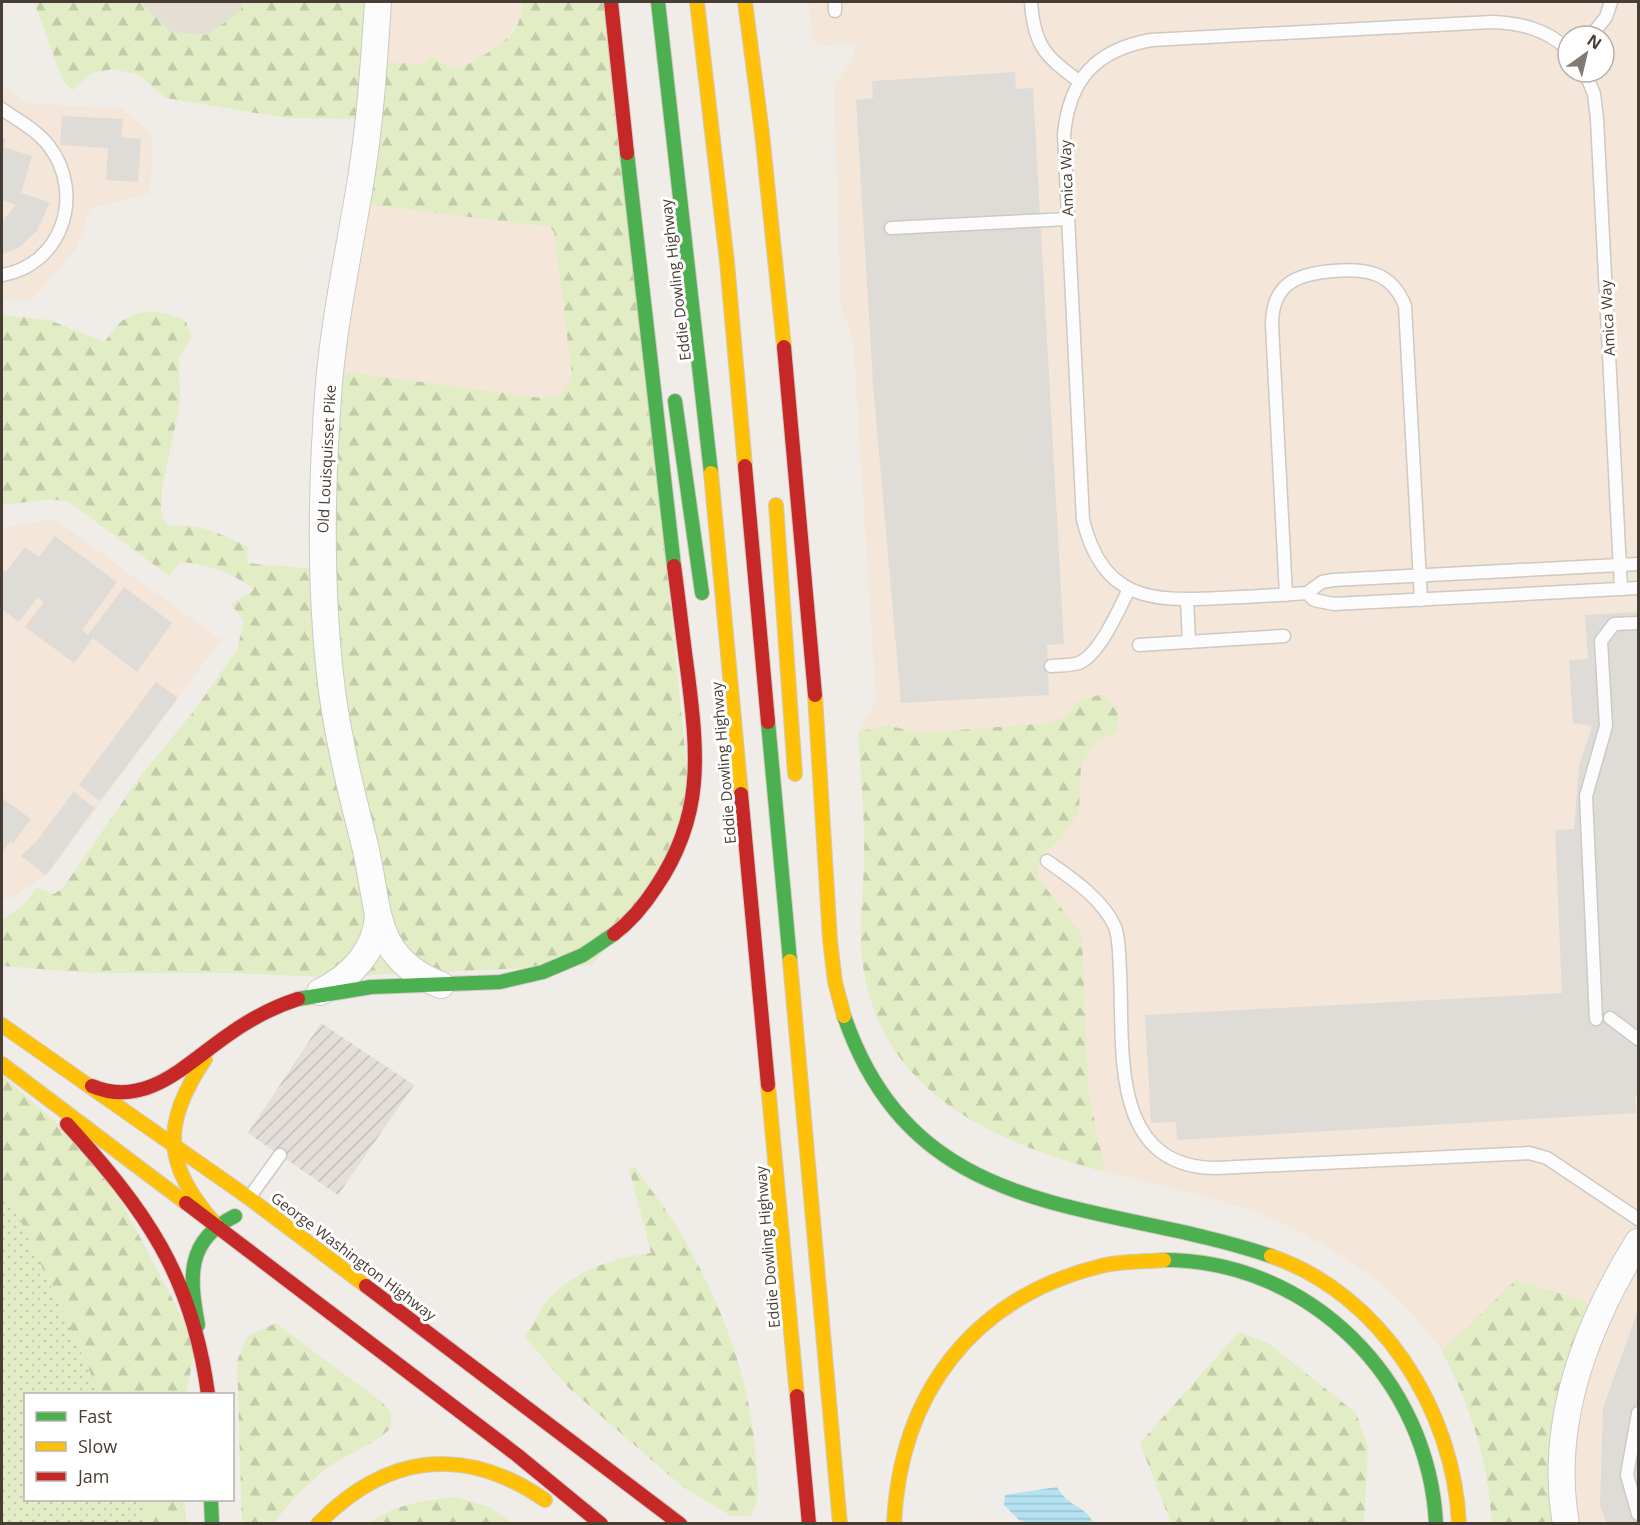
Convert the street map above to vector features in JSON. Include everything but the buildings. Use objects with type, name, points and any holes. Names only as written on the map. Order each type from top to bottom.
[{"type":"main road","points":[[92,1086],[122,1094],[146,1090],[166,1079],[223,1038],[260,1015],[310,996],[345,990],[499,982],[541,974],[562,966],[601,944],[637,913],[663,880],[682,844],[696,794],[698,744],[657,437],[611,2]]},
{"type":"main road","points":[[615,2],[652,250]]},
{"type":"main road","name":"Eddie Dowling Highway","points":[[658,2],[703,386],[750,875],[808,1524]]},
{"type":"main road","points":[[697,2],[724,230],[840,1524]]},
{"type":"main road","points":[[736,2],[756,217]]},
{"type":"main road","points":[[745,2],[763,140],[796,468],[820,756],[831,956],[841,1007],[857,1051],[880,1092],[909,1127],[943,1155],[980,1178],[1041,1201],[1256,1251],[1306,1272],[1345,1298],[1363,1313],[1396,1349],[1431,1408],[1452,1468],[1457,1492],[1459,1524]]},
{"type":"main road","points":[[672,385],[705,612]]},
{"type":"main road","points":[[775,486],[796,785]]},
{"type":"main road","points":[[722,746],[750,875]]},
{"type":"main road","name":"George Washington Highway","points":[[2,1024],[267,1211],[680,1524]]},
{"type":"main road","points":[[216,1226],[183,1182],[171,1142],[173,1118],[181,1097],[203,1062],[223,1038]]},
{"type":"main road","points":[[2,1064],[517,1455],[601,1524]]},
{"type":"main road","points":[[31,1085],[109,1170],[140,1209],[175,1271],[198,1325]]},
{"type":"main road","points":[[811,1207],[816,1098]]},
{"type":"main road","points":[[208,1393],[191,1288],[193,1267],[201,1243],[216,1226],[243,1214],[267,1211]]},
{"type":"main road","points":[[894,1524],[902,1460],[915,1417],[937,1376],[965,1343],[1020,1299],[1064,1277],[1118,1262],[1165,1258],[1201,1261],[1273,1281],[1312,1302],[1347,1330],[1377,1362],[1410,1416],[1430,1474],[1436,1524]]},
{"type":"main road","points":[[318,1524],[342,1500],[384,1476],[404,1470],[447,1464],[464,1464],[495,1471],[554,1507]]},
{"type":"main road","points":[[211,1501],[212,1524]]},
{"type":"street","name":"Old Louisquisset Pike","points":[[378,2],[365,152],[339,304],[331,372],[322,526],[325,610],[333,693],[383,935],[394,954],[418,975],[441,986]]},
{"type":"street","points":[[310,996],[336,982],[356,966],[371,945],[378,915]]},
{"type":"street","points":[[1566,1524],[1560,1456],[1569,1398],[1594,1327],[1638,1242]]},
{"type":"lane","points":[[1031,2],[1034,32],[1042,50],[1080,82]]},
{"type":"lane","points":[[1600,24],[1611,2]]},
{"type":"lane","name":"Amica Way","points":[[1556,42],[1540,31],[1525,26],[1492,22],[1151,40],[1120,47],[1095,63],[1080,82],[1068,107],[1065,121],[1067,219],[1083,520],[1087,536],[1101,564],[1119,583],[1154,598],[1187,600],[1286,595],[1307,593],[1322,582],[1333,580],[1638,564]]},
{"type":"lane","name":"Amica Way","points":[[1590,84],[1594,94],[1597,119],[1621,589]]},
{"type":"lane","points":[[2,109],[48,144],[59,162],[67,194],[62,227],[52,245],[20,270],[2,275]]},
{"type":"lane","points":[[891,228],[1067,219]]},
{"type":"lane","points":[[1286,595],[1272,315],[1277,297],[1289,282],[1308,274],[1355,269],[1377,273],[1395,287],[1405,306],[1421,600]]},
{"type":"lane","name":"Amica Way","points":[[1307,593],[1324,604],[1334,604],[1638,588]]},
{"type":"lane","points":[[1051,666],[1074,664],[1087,658],[1101,640],[1129,589]]},
{"type":"lane","points":[[1187,600],[1189,642]]},
{"type":"lane","points":[[1596,1019],[1586,796],[1606,726],[1600,640],[1614,624],[1638,623]]},
{"type":"lane","points":[[1139,645],[1284,636]]},
{"type":"lane","points":[[1047,861],[1094,898],[1116,929],[1128,1102],[1141,1132],[1171,1159],[1192,1167],[1217,1168],[1529,1153],[1547,1158],[1638,1219]]},
{"type":"lane","points":[[1610,1018],[1638,1038]]},
{"type":"lane","points":[[249,1198],[280,1155]]},
{"type":"lane","points":[[1638,1413],[1627,1475],[1638,1514]]},
{"type":"shaded area","points":[[140,2],[243,2],[242,10],[208,35],[171,33]]},
{"type":"shaded area","points":[[373,2],[522,2],[523,13],[503,44],[458,70],[433,57],[422,64],[373,63]]},
{"type":"shaded area","points":[[808,2],[1638,2],[1638,1523],[1557,1524],[1553,1427],[1561,1376],[1591,1303],[1516,1280],[1442,1351],[1412,1313],[1377,1280],[1334,1251],[1293,1228],[1250,1210],[1210,1198],[1105,1172],[1088,1088],[1082,935],[1038,878],[1039,859],[1062,838],[1079,811],[1081,765],[1095,741],[1077,702],[1069,714],[1050,723],[917,733],[888,725],[858,732],[876,702],[853,339],[841,308],[834,88],[854,54],[855,42],[824,46],[813,41]]},
{"type":"shaded area","points":[[1015,72],[1016,89],[1033,88],[1064,644],[1047,645],[1049,695],[901,703],[873,384],[856,100],[873,98],[872,81]]},
{"type":"shaded area","points":[[2,85],[27,103],[122,109],[153,135],[150,194],[90,209],[77,248],[31,300],[2,300]]},
{"type":"shaded area","points":[[62,116],[123,119],[121,137],[141,139],[138,182],[106,180],[108,148],[60,145]]},
{"type":"shaded area","points":[[2,138],[6,139],[4,147],[32,156],[21,193],[50,202],[37,231],[18,248],[2,254],[2,222],[16,205],[2,200]]},
{"type":"shaded area","points":[[363,204],[550,227],[554,232],[572,375],[562,393],[542,398],[332,370]]},
{"type":"shaded area","points":[[54,519],[221,640],[49,873],[11,898],[2,899],[2,528]]},
{"type":"shaded area","points":[[55,536],[117,582],[82,630],[88,635],[124,587],[172,623],[137,672],[93,638],[74,663],[25,627],[44,602],[38,597],[19,622],[2,609],[2,569],[6,572],[25,547],[39,557]]},
{"type":"shaded area","points":[[1638,612],[1638,1096],[1635,1096],[1636,1113],[1177,1140],[1176,1122],[1151,1123],[1145,1015],[1562,993],[1555,830],[1574,829],[1579,766],[1592,726],[1573,723],[1569,660],[1588,659],[1585,615]]},
{"type":"shaded area","points":[[156,682],[178,698],[100,801],[79,785],[74,792],[95,808],[46,875],[21,856],[36,842]]},
{"type":"shaded area","points":[[2,798],[31,819],[13,843],[10,841],[2,853]]},
{"type":"shaded area","points":[[321,1023],[414,1085],[338,1195],[248,1133]]},
{"type":"shaded area","points":[[1638,1310],[1638,1523],[1607,1523],[1600,1506],[1603,1408]]},
{"type":"green space","points":[[34,2],[140,2],[171,32],[208,35],[241,10],[243,2],[373,2],[373,62],[422,64],[432,57],[458,70],[491,51],[510,35],[521,15],[522,2],[610,2],[690,799],[675,873],[591,965],[326,977],[230,973],[90,973],[2,966],[2,920],[23,905],[37,888],[54,894],[63,888],[139,778],[194,711],[237,650],[244,621],[231,604],[254,590],[229,574],[192,563],[181,562],[169,576],[69,502],[51,499],[2,505],[2,315],[49,320],[104,342],[120,322],[138,313],[163,313],[186,321],[191,338],[179,359],[180,404],[162,488],[161,517],[170,526],[201,528],[248,547],[247,563],[313,569],[332,370],[542,398],[562,393],[572,375],[554,232],[550,227],[363,204],[359,119],[286,118],[166,98],[139,75],[113,69],[92,73],[73,90],[63,81]]},
{"type":"green space","points":[[1102,694],[1118,712],[1117,732],[1095,742],[1081,765],[1079,811],[1062,838],[1039,859],[1038,878],[1082,935],[1088,1088],[1105,1172],[1025,1146],[987,1129],[952,1108],[922,1083],[896,1052],[876,1016],[862,958],[864,840],[858,732],[888,725],[917,733],[1050,723],[1069,714],[1077,702]]},
{"type":"green space","points":[[2,1075],[100,1161],[196,1344],[186,1393],[24,1393],[24,1501],[185,1501],[186,1523],[2,1523]]},
{"type":"green space","points":[[629,1168],[636,1168],[675,1224],[705,1278],[730,1337],[740,1367],[753,1428],[758,1489],[754,1509],[750,1516],[731,1516],[683,1487],[570,1389],[525,1337],[549,1298],[575,1277],[611,1261],[651,1253]]},
{"type":"green space","points":[[2,1194],[13,1204],[100,1393],[24,1393],[24,1501],[143,1501],[145,1523],[2,1523]]},
{"type":"green space","points":[[1516,1280],[1591,1303],[1561,1376],[1553,1427],[1557,1523],[1492,1523],[1490,1499],[1476,1434],[1462,1393],[1442,1351]]},
{"type":"green space","points":[[276,1323],[383,1403],[391,1413],[391,1428],[322,1472],[295,1498],[275,1523],[242,1523],[237,1361],[248,1336]]},
{"type":"green space","points":[[1239,1332],[1268,1343],[1356,1413],[1368,1447],[1364,1523],[1171,1523],[1140,1443]]},
{"type":"green space","points":[[456,1497],[489,1507],[512,1523],[371,1523],[389,1511],[400,1507]]},
{"type":"water","points":[[1057,1487],[1067,1499],[1086,1512],[1093,1523],[1027,1523],[1019,1520],[1004,1505],[1005,1495]]},
{"type":"traffic: fast","points":[[658,2],[711,473]]},
{"type":"traffic: fast","points":[[627,153],[674,566]]},
{"type":"traffic: fast","points":[[675,401],[702,593]]},
{"type":"traffic: fast","points":[[768,722],[790,961]]},
{"type":"traffic: fast","points":[[298,999],[371,987],[500,982],[543,972],[583,955],[614,934]]},
{"type":"traffic: fast","points":[[844,1016],[876,1084],[917,1134],[966,1168],[1020,1193],[1080,1210],[1207,1238],[1271,1256]]},
{"type":"traffic: fast","points":[[198,1325],[193,1276],[199,1248],[207,1236],[235,1216]]},
{"type":"traffic: fast","points":[[1164,1260],[1217,1265],[1267,1281],[1312,1306],[1352,1338],[1385,1377],[1411,1422],[1428,1471],[1436,1524]]},
{"type":"traffic: fast","points":[[211,1501],[212,1524]]},
{"type":"traffic: slow","points":[[697,2],[727,262],[745,466]]},
{"type":"traffic: slow","points":[[745,2],[762,133],[784,347]]},
{"type":"traffic: slow","points":[[711,473],[741,794]]},
{"type":"traffic: slow","points":[[776,505],[795,774]]},
{"type":"traffic: slow","points":[[815,695],[830,940],[835,982],[844,1016]]},
{"type":"traffic: slow","points":[[790,961],[840,1524]]},
{"type":"traffic: slow","points":[[2,1025],[249,1198],[366,1286]]},
{"type":"traffic: slow","points":[[205,1059],[181,1105],[175,1125],[174,1144],[186,1183],[216,1225]]},
{"type":"traffic: slow","points":[[2,1064],[186,1203]]},
{"type":"traffic: slow","points":[[768,1085],[797,1396]]},
{"type":"traffic: slow","points":[[1271,1256],[1310,1274],[1346,1298],[1378,1327],[1404,1362],[1426,1399],[1443,1439],[1454,1481],[1459,1524]]},
{"type":"traffic: slow","points":[[894,1524],[899,1477],[911,1433],[928,1394],[951,1358],[980,1327],[1015,1302],[1055,1281],[1109,1264],[1164,1260]]},
{"type":"traffic: slow","points":[[318,1524],[344,1501],[371,1483],[398,1471],[427,1465],[456,1465],[485,1470],[515,1482],[545,1500]]},
{"type":"traffic: jam","points":[[611,2],[627,153]]},
{"type":"traffic: jam","points":[[784,347],[815,695]]},
{"type":"traffic: jam","points":[[745,466],[768,722]]},
{"type":"traffic: jam","points":[[614,934],[647,900],[672,861],[690,810],[694,785],[694,732],[674,566]]},
{"type":"traffic: jam","points":[[741,794],[768,1085]]},
{"type":"traffic: jam","points":[[92,1086],[112,1092],[130,1092],[148,1088],[181,1070],[253,1019],[298,999]]},
{"type":"traffic: jam","points":[[67,1124],[120,1186],[161,1247],[177,1279],[190,1314],[201,1352],[208,1393]]},
{"type":"traffic: jam","points":[[186,1203],[517,1455],[601,1524]]},
{"type":"traffic: jam","points":[[366,1286],[680,1524]]},
{"type":"traffic: jam","points":[[797,1396],[809,1524]]}]
